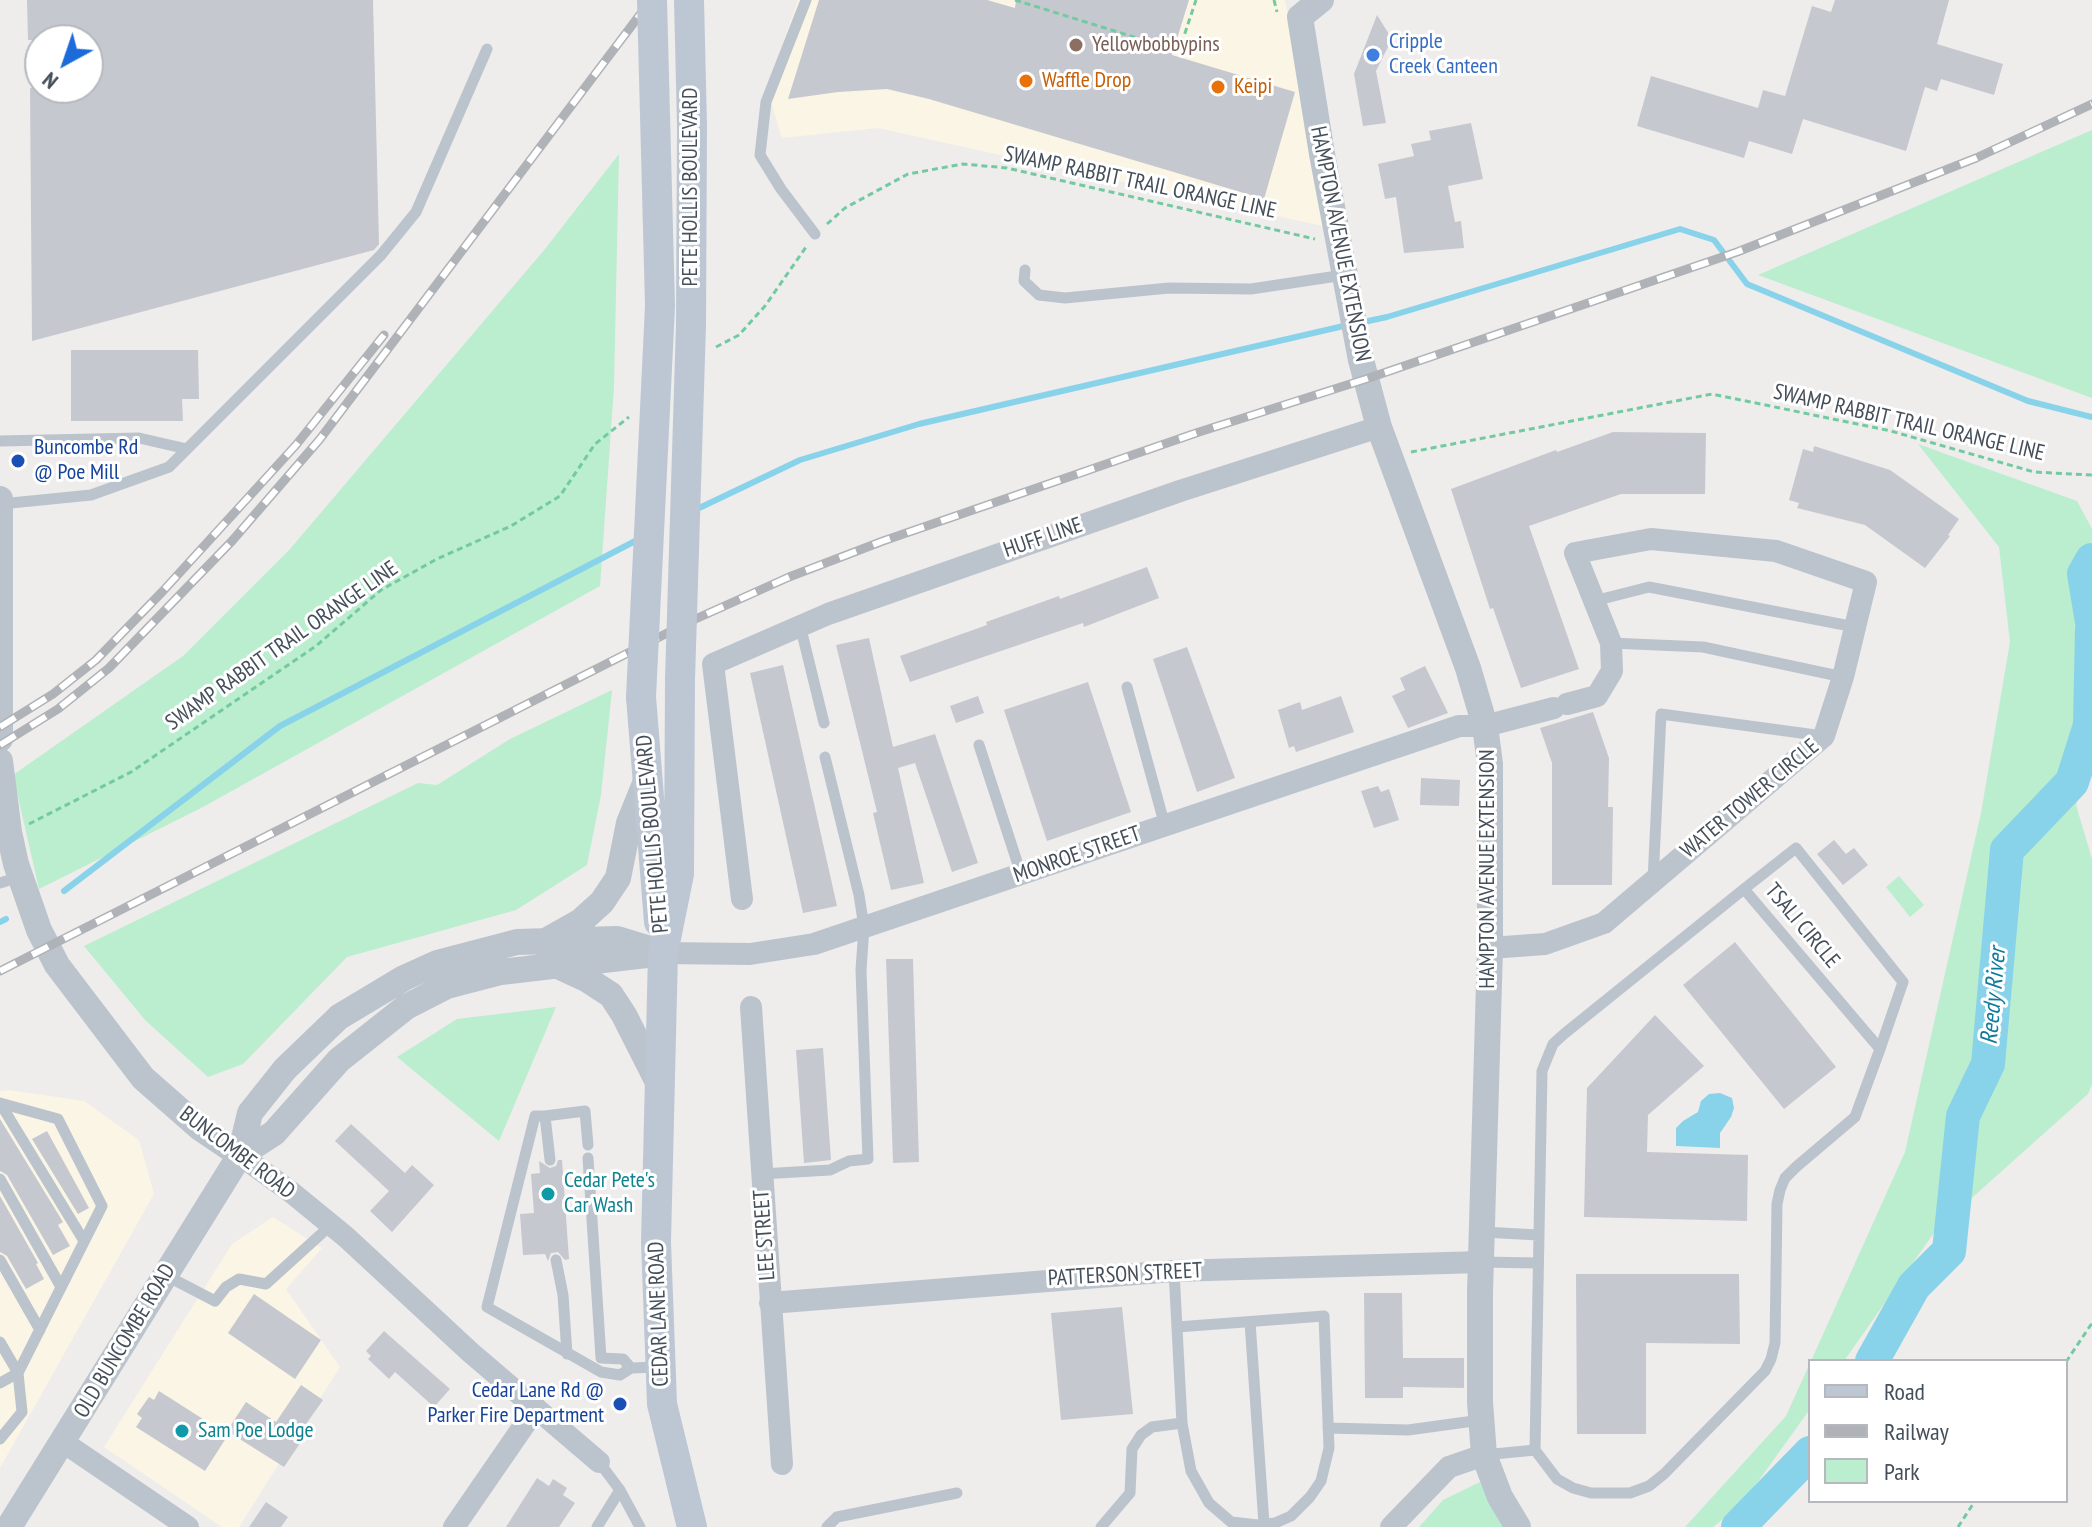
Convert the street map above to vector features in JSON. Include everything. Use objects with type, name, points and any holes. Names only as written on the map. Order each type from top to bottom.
[{"type":"main road","name":"PETE HOLLIS BOULEVARD","points":[[652,0],[660,306],[641,697],[663,953]]},
{"type":"main road","name":"PETE HOLLIS BOULEVARD","points":[[663,953],[679,874],[680,679],[691,324],[689,0]]},
{"type":"main road","name":"CEDAR LANE ROAD","points":[[663,953],[656,1242],[662,1404],[692,1527]]},
{"type":"street","name":"HAMPTON AVENUE EXTENSION","points":[[1321,0],[1298,8],[1361,360],[1379,427],[1468,668],[1485,726],[1490,764],[1490,948],[1481,1262],[1482,1420],[1484,1455],[1500,1497],[1518,1527]]},
{"type":"street","name":"HUFF LINE","points":[[742,899],[713,664],[800,625],[1152,500],[1379,427]]},
{"type":"street","points":[[0,502],[0,739]]},
{"type":"street","name":"WATER TOWER CIRCLE","points":[[1485,726],[1597,696],[1612,671],[1611,643],[1575,553],[1651,539],[1776,551],[1866,582],[1843,677],[1824,736],[1604,923],[1545,944],[1490,948]]},
{"type":"street","name":"MONROE STREET","points":[[663,953],[750,954],[814,944],[1459,726],[1485,726]]},
{"type":"street","name":"BUNCOMBE ROAD","points":[[0,761],[9,832],[10,880],[46,947],[143,1078],[171,1104],[331,1225],[599,1462]]},
{"type":"street","name":"OLD BUNCOMBE ROAD","points":[[547,940],[581,921],[602,902],[618,878],[629,823],[648,776]]},
{"type":"street","name":"OLD BUNCOMBE ROAD","points":[[7,1524],[63,1442],[240,1155],[250,1113],[285,1069],[339,1017],[404,978],[437,963],[517,942],[617,939],[663,953]]},
{"type":"street","name":"OLD BUNCOMBE ROAD","points":[[240,1155],[274,1133],[339,1060],[406,1007],[447,986],[501,972],[663,953]]},
{"type":"street","points":[[556,965],[611,995],[659,1084]]},
{"type":"street","name":"LEE STREET","points":[[751,1007],[782,1464]]},
{"type":"street","name":"PATTERSON STREET","points":[[770,1303],[1174,1271],[1481,1262]]},
{"type":"street","points":[[454,1527],[536,1408]]},
{"type":"street","points":[[63,1442],[188,1527]]},
{"type":"street","points":[[1391,1527],[1449,1467],[1484,1455]]},
{"type":"lane","points":[[806,0],[766,102],[760,155],[815,234]]},
{"type":"lane","points":[[0,502],[91,495],[169,467],[381,255],[416,212],[487,49]]},
{"type":"lane","points":[[1025,270],[1024,281],[1039,295],[1065,298],[1169,288],[1251,289],[1344,275]]},
{"type":"lane","points":[[0,441],[139,438],[187,449]]},
{"type":"lane","points":[[1594,601],[1649,587],[1855,627]]},
{"type":"lane","points":[[800,625],[824,723]]},
{"type":"lane","points":[[1611,643],[1703,647],[1843,677]]},
{"type":"lane","points":[[1127,687],[1165,826]]},
{"type":"lane","points":[[1653,881],[1661,714],[1824,736]]},
{"type":"lane","points":[[979,745],[1021,874]]},
{"type":"lane","points":[[761,1174],[830,1170],[849,1161],[868,1159],[861,970],[864,927],[825,757]]},
{"type":"lane","points":[[1484,1455],[1535,1450],[1557,1479],[1573,1488],[1591,1493],[1630,1493],[1649,1486],[1664,1474],[1765,1371],[1771,1359],[1775,1343],[1777,1204],[1780,1190],[1785,1178],[1796,1167],[1855,1117],[1903,982],[1796,848],[1744,889]]},
{"type":"lane","name":"TSALI CIRCLE","points":[[1535,1450],[1542,1071],[1553,1044],[1744,889],[1880,1049]]},
{"type":"lane","points":[[0,1383],[18,1373],[102,1206],[58,1119],[0,1103],[84,1241]]},
{"type":"lane","points":[[588,1145],[585,1111],[535,1116],[487,1307],[601,1372],[620,1375],[631,1368],[661,1366]]},
{"type":"lane","points":[[545,1116],[550,1160]]},
{"type":"lane","points":[[588,1158],[601,1358],[623,1359],[631,1368]]},
{"type":"lane","points":[[0,1179],[61,1287]]},
{"type":"lane","points":[[165,1275],[215,1301],[226,1287],[239,1279],[266,1284],[331,1225]]},
{"type":"lane","points":[[1482,1232],[1538,1235]]},
{"type":"lane","points":[[0,1260],[40,1330]]},
{"type":"lane","points":[[556,1260],[563,1295],[567,1354]]},
{"type":"lane","points":[[1481,1262],[1538,1263]]},
{"type":"lane","points":[[1174,1271],[1182,1423],[1191,1471],[1209,1503],[1231,1522],[1264,1524],[1291,1516],[1321,1481],[1329,1448],[1324,1316],[1177,1327]]},
{"type":"lane","points":[[1250,1322],[1264,1524]]},
{"type":"lane","points":[[0,1439],[22,1412],[18,1373],[1,1344]]},
{"type":"lane","points":[[1328,1428],[1408,1430],[1482,1420]]},
{"type":"lane","points":[[1101,1527],[1130,1493],[1132,1449],[1141,1435],[1152,1427],[1182,1423]]},
{"type":"lane","points":[[599,1462],[620,1490],[640,1527]]},
{"type":"lane","points":[[597,1527],[620,1490]]},
{"type":"lane","points":[[827,1527],[837,1517],[957,1493]]},
{"type":"path","points":[[1015,0],[1179,51],[1196,0]]},
{"type":"path","name":"SWAMP RABBIT TRAIL ORANGE LINE","points":[[711,349],[739,335],[788,275],[815,234],[845,208],[908,174],[963,164],[1007,168],[1339,244]]},
{"type":"path","name":"SWAMP RABBIT TRAIL ORANGE LINE","points":[[1390,456],[1712,394],[1891,431],[2034,472],[2092,475]]},
{"type":"path","name":"SWAMP RABBIT TRAIL ORANGE LINE","points":[[9,832],[131,772],[316,646],[381,590],[437,559],[511,526],[560,496],[595,444],[635,413]]},
{"type":"path","points":[[2068,1359],[2092,1323]]},
{"type":"path","points":[[1958,1527],[1974,1503]]},
{"type":"shaded area","points":[[798,0],[1285,0],[1327,227],[878,128],[782,138],[767,89]]},
{"type":"shaded area","points":[[0,1091],[84,1101],[139,1140],[154,1194],[0,1468]]},
{"type":"shaded area","points":[[273,1217],[322,1248],[286,1289],[340,1367],[239,1527],[222,1527],[104,1447],[232,1244]]},
{"type":"green space","points":[[2092,130],[2092,398],[1758,275]]},
{"type":"green space","points":[[619,154],[614,387],[600,586],[203,807],[39,889],[13,775],[183,656],[290,549],[545,249]]},
{"type":"green space","points":[[1918,444],[2077,501],[2092,529],[2092,764],[2076,805],[2092,859],[2092,1084],[2088,1094],[1936,1230],[1845,1359],[1812,1359],[1905,1152],[1981,813],[2010,642],[1999,547]]},
{"type":"green space","points":[[612,690],[601,795],[587,865],[516,910],[347,957],[243,1064],[208,1077],[145,1020],[84,946],[418,783],[437,785],[510,739]]},
{"type":"green space","points":[[1899,876],[1924,905],[1910,917],[1886,887]]},
{"type":"green space","points":[[556,1007],[499,1141],[397,1057],[457,1019]]},
{"type":"green space","points":[[1808,1367],[1808,1412],[1742,1504],[1713,1527],[1685,1527],[1786,1416]]},
{"type":"green space","points":[[1480,1482],[1506,1527],[1419,1527],[1443,1500]]},
{"type":"water","points":[[1720,1093],[1732,1098],[1734,1108],[1720,1133],[1720,1148],[1676,1146],[1676,1128],[1698,1112],[1701,1101],[1709,1094]]},
{"type":"building","points":[[27,0],[373,0],[379,244],[374,250],[32,341],[30,104],[104,104],[104,24],[28,24]]},
{"type":"building","points":[[819,0],[987,0],[1015,8],[1016,0],[1189,0],[1172,55],[1295,92],[1264,199],[887,89],[788,99]]},
{"type":"building","points":[[1835,0],[1949,0],[1937,44],[2003,64],[1994,95],[1941,79],[1937,91],[1925,87],[1906,151],[1803,119],[1792,154],[1749,141],[1744,158],[1637,126],[1651,76],[1758,108],[1763,90],[1785,96],[1812,6],[1831,12]]},
{"type":"building","points":[[1377,15],[1392,39],[1376,71],[1386,123],[1363,126],[1354,74]]},
{"type":"building","points":[[1471,123],[1483,179],[1448,186],[1455,222],[1461,221],[1464,248],[1404,253],[1396,197],[1385,199],[1378,164],[1414,156],[1411,144],[1431,140],[1429,131]]},
{"type":"building","points":[[71,350],[198,350],[199,399],[182,399],[183,421],[71,421]]},
{"type":"building","points":[[1613,432],[1706,433],[1705,494],[1621,494],[1529,526],[1579,669],[1521,688],[1493,608],[1490,609],[1451,489]]},
{"type":"building","points":[[1814,446],[1890,470],[1959,519],[1925,568],[1865,525],[1797,508],[1799,503],[1789,500],[1803,449],[1813,452]]},
{"type":"building","points":[[1147,567],[1159,598],[1084,627],[1083,623],[910,682],[900,656],[987,625],[986,622]]},
{"type":"building","points":[[869,638],[893,747],[935,734],[978,863],[952,872],[915,763],[898,768],[924,883],[891,890],[873,813],[877,812],[836,645]]},
{"type":"building","points":[[1187,647],[1235,778],[1197,792],[1153,659]]},
{"type":"building","points":[[783,665],[837,906],[803,913],[750,673]]},
{"type":"building","points":[[1425,666],[1448,713],[1408,728],[1392,696],[1405,690],[1400,678]]},
{"type":"building","points":[[1088,682],[1131,812],[1047,841],[1004,710]]},
{"type":"building","points":[[978,696],[984,713],[956,723],[950,706]]},
{"type":"building","points":[[1341,696],[1354,732],[1296,752],[1294,746],[1289,748],[1278,710],[1300,702],[1302,710]]},
{"type":"building","points":[[1593,712],[1609,758],[1608,807],[1613,807],[1612,885],[1552,885],[1552,763],[1540,728]]},
{"type":"building","points":[[1421,778],[1460,780],[1459,806],[1420,805]]},
{"type":"building","points":[[1378,786],[1381,792],[1389,789],[1399,820],[1374,828],[1361,791]]},
{"type":"building","points":[[1834,840],[1846,854],[1854,848],[1868,865],[1843,885],[1817,854]]},
{"type":"building","points":[[1735,942],[1836,1067],[1784,1109],[1683,985]]},
{"type":"building","points":[[886,959],[913,959],[919,1162],[893,1163]]},
{"type":"building","points":[[1655,1015],[1704,1066],[1648,1115],[1647,1152],[1748,1155],[1747,1221],[1584,1217],[1587,1088]]},
{"type":"building","points":[[823,1048],[831,1160],[804,1163],[796,1050]]},
{"type":"building","points":[[0,1119],[63,1222],[58,1225],[70,1246],[53,1255],[7,1175],[0,1171]]},
{"type":"building","points":[[351,1124],[405,1173],[412,1165],[434,1185],[392,1232],[370,1211],[389,1191],[335,1141]]},
{"type":"building","points":[[47,1131],[89,1208],[78,1214],[32,1139]]},
{"type":"building","name":"Cedar Pete's Car Wash","points":[[558,1160],[562,1160],[569,1259],[565,1260],[558,1252],[551,1253],[548,1261],[545,1254],[523,1255],[520,1214],[534,1213],[531,1174],[540,1173],[539,1161],[550,1168],[556,1166]]},
{"type":"building","points":[[0,1196],[44,1279],[26,1289],[7,1256],[0,1252]]},
{"type":"building","points":[[1576,1274],[1739,1274],[1740,1344],[1646,1343],[1646,1434],[1577,1434]]},
{"type":"building","points":[[1364,1293],[1402,1293],[1403,1358],[1464,1358],[1464,1388],[1403,1387],[1403,1398],[1365,1398]]},
{"type":"building","points":[[254,1294],[321,1340],[295,1379],[228,1333]]},
{"type":"building","points":[[1122,1307],[1133,1414],[1061,1420],[1051,1313]]},
{"type":"building","points":[[384,1331],[450,1389],[434,1407],[395,1372],[389,1379],[368,1359],[371,1356],[366,1351]]},
{"type":"building","points":[[301,1385],[323,1400],[304,1427],[309,1430],[284,1467],[227,1431],[246,1402],[276,1422]]},
{"type":"building","name":"Sam Poe Lodge","points":[[159,1391],[228,1435],[205,1471],[136,1427],[142,1418],[137,1414],[149,1397],[154,1400]]},
{"type":"building","points":[[537,1478],[549,1486],[553,1479],[567,1488],[563,1495],[575,1503],[559,1527],[506,1527]]},
{"type":"building","points":[[266,1502],[288,1517],[281,1527],[249,1527]]},
{"type":"waterway","points":[[1359,323],[1680,229],[1714,240],[1747,284],[2028,401],[2092,417]]},
{"type":"waterway","points":[[695,510],[800,460],[919,424],[1348,325]]},
{"type":"waterway","points":[[64,891],[280,726],[639,539]]},
{"type":"waterway","name":"Reedy River","points":[[2092,560],[2084,574],[2092,622]]},
{"type":"waterway","name":"Reedy River","points":[[1873,1359],[1914,1286],[1949,1251],[1963,1116],[1988,1064],[2007,850],[2072,782],[2090,725],[2092,629]]},
{"type":"waterway","points":[[0,922],[6,919]]},
{"type":"waterway","name":"Reedy River","points":[[1738,1527],[1808,1455]]},
{"type":"railway","points":[[0,745],[58,709],[109,668],[232,541],[320,439],[651,0]]},
{"type":"railway","points":[[0,971],[691,621],[789,577],[883,541],[1199,432],[1366,379],[1737,252],[1976,158],[2092,104]]},
{"type":"railway","points":[[0,727],[53,694],[96,660],[296,445],[384,335]]},
{"type":"place","name":"Yellowbobbypins","points":[[1076,45]]},
{"type":"place","name":"Cripple Creek Canteen","points":[[1373,55]]},
{"type":"place","name":"Waffle Drop","points":[[1026,81]]},
{"type":"place","name":"Keipi","points":[[1218,87]]},
{"type":"place","name":"Buncombe Rd @ Poe Mill","points":[[18,461]]},
{"type":"place","name":"Cedar Pete's Car Wash","points":[[548,1194]]},
{"type":"place","name":"Cedar Lane Rd @ Parker Fire Department","points":[[620,1404]]},
{"type":"place","name":"Sam Poe Lodge","points":[[182,1431]]}]
